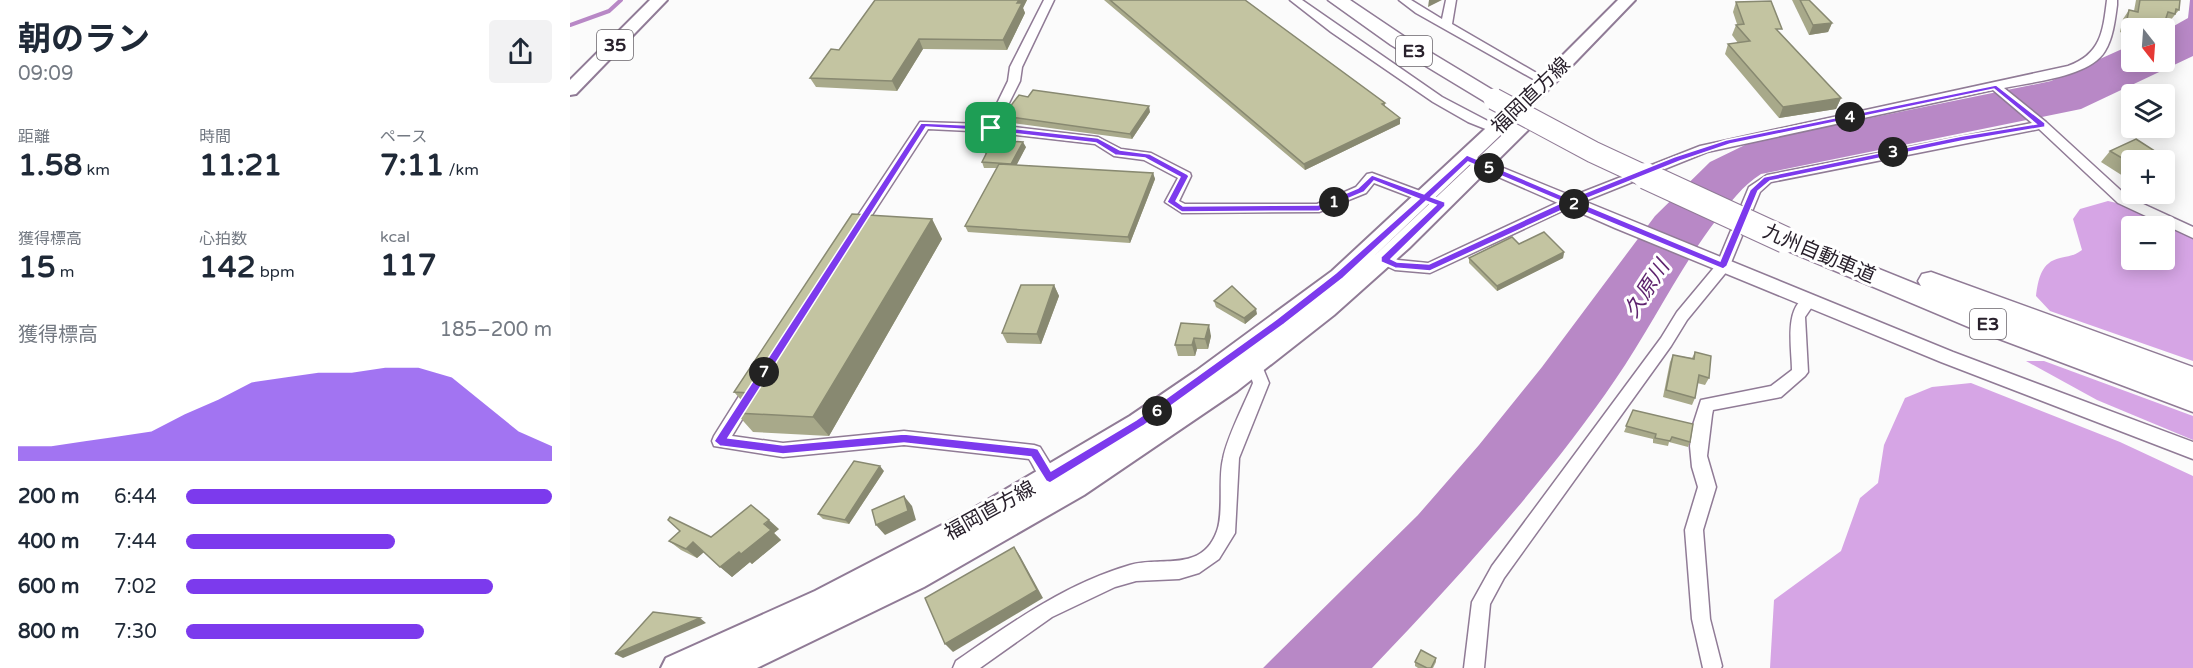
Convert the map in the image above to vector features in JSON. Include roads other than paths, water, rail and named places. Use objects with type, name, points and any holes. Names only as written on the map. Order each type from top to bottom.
[{"type":"highway","name":"九州自動車道","points":[[1337,0],[1398,41],[1501,94],[1665,187],[2193,379]]},
{"type":"highway","name":"九州自動車道","points":[[1364,0],[1501,94]]},
{"type":"highway","name":"九州自動車道","points":[[1788,233],[1906,292],[2077,359],[2193,400]]},
{"type":"main road","name":"35","points":[[570,71],[643,0]]},
{"type":"main road","name":"35","points":[[570,90],[659,0]]},
{"type":"main road","name":"福岡直方線","points":[[1475,161],[1497,129],[1627,0]]},
{"type":"main road","name":"福岡直方線","points":[[676,668],[825,600],[978,519],[1139,423],[1281,322],[1433,201],[1475,161],[1560,90],[1644,0]]},
{"type":"main road","name":"福岡直方線","points":[[725,668],[914,578],[1101,470],[1255,365],[1327,309],[1385,259],[1433,201]]},
{"type":"street","points":[[991,128],[1014,81],[1016,67],[1049,0]]},
{"type":"street","points":[[1294,0],[1338,33],[1447,106],[1479,124],[1497,129]]},
{"type":"street","points":[[1404,0],[1546,82]]},
{"type":"street","points":[[1446,26],[1451,0]]},
{"type":"street","points":[[1385,259],[1395,265],[1430,268],[1570,202],[1677,159],[1728,142],[1999,90],[2082,65],[2099,52],[2112,0]]},
{"type":"street","points":[[1999,90],[2042,125],[2123,200],[2193,233]]},
{"type":"street","points":[[847,243],[924,125],[991,128],[1098,141],[1118,153],[1147,156],[1185,176],[1172,202],[1182,209],[1319,208],[1361,190],[1372,177],[1433,201]]},
{"type":"street","points":[[1474,668],[1481,602],[1498,572],[1666,342],[1682,316],[1723,266],[1754,190],[1767,179],[2042,125]]},
{"type":"street","points":[[1475,161],[1809,301],[2193,451]]},
{"type":"street","points":[[1712,666],[1701,619],[1694,530],[1707,487],[1701,475],[1698,454],[1704,415],[1707,405],[1775,392],[1800,372],[1798,316],[1809,301]]},
{"type":"street","points":[[963,668],[1045,611],[1112,579],[1136,572],[1179,570],[1199,565],[1213,553],[1226,533],[1231,459],[1261,383],[1255,365]]},
{"type":"street","points":[[758,382],[720,441],[783,450],[904,438],[1034,452],[1050,478]]},
{"type":"water","points":[[2190,0],[2193,0],[2193,56],[2175,65],[2175,25],[2188,18]]},
{"type":"water","name":"久原川","points":[[2121,50],[2121,72],[2159,72],[2134,84],[2121,84],[2121,90],[2081,109],[1761,174],[1732,200],[1703,238],[1615,380],[1560,455],[1500,528],[1372,668],[1263,668],[1418,515],[1479,445],[1542,367],[1655,216],[1710,162],[1747,144],[1762,140],[2051,81]]},
{"type":"waterway","points":[[570,25],[609,11],[621,0]]}]
